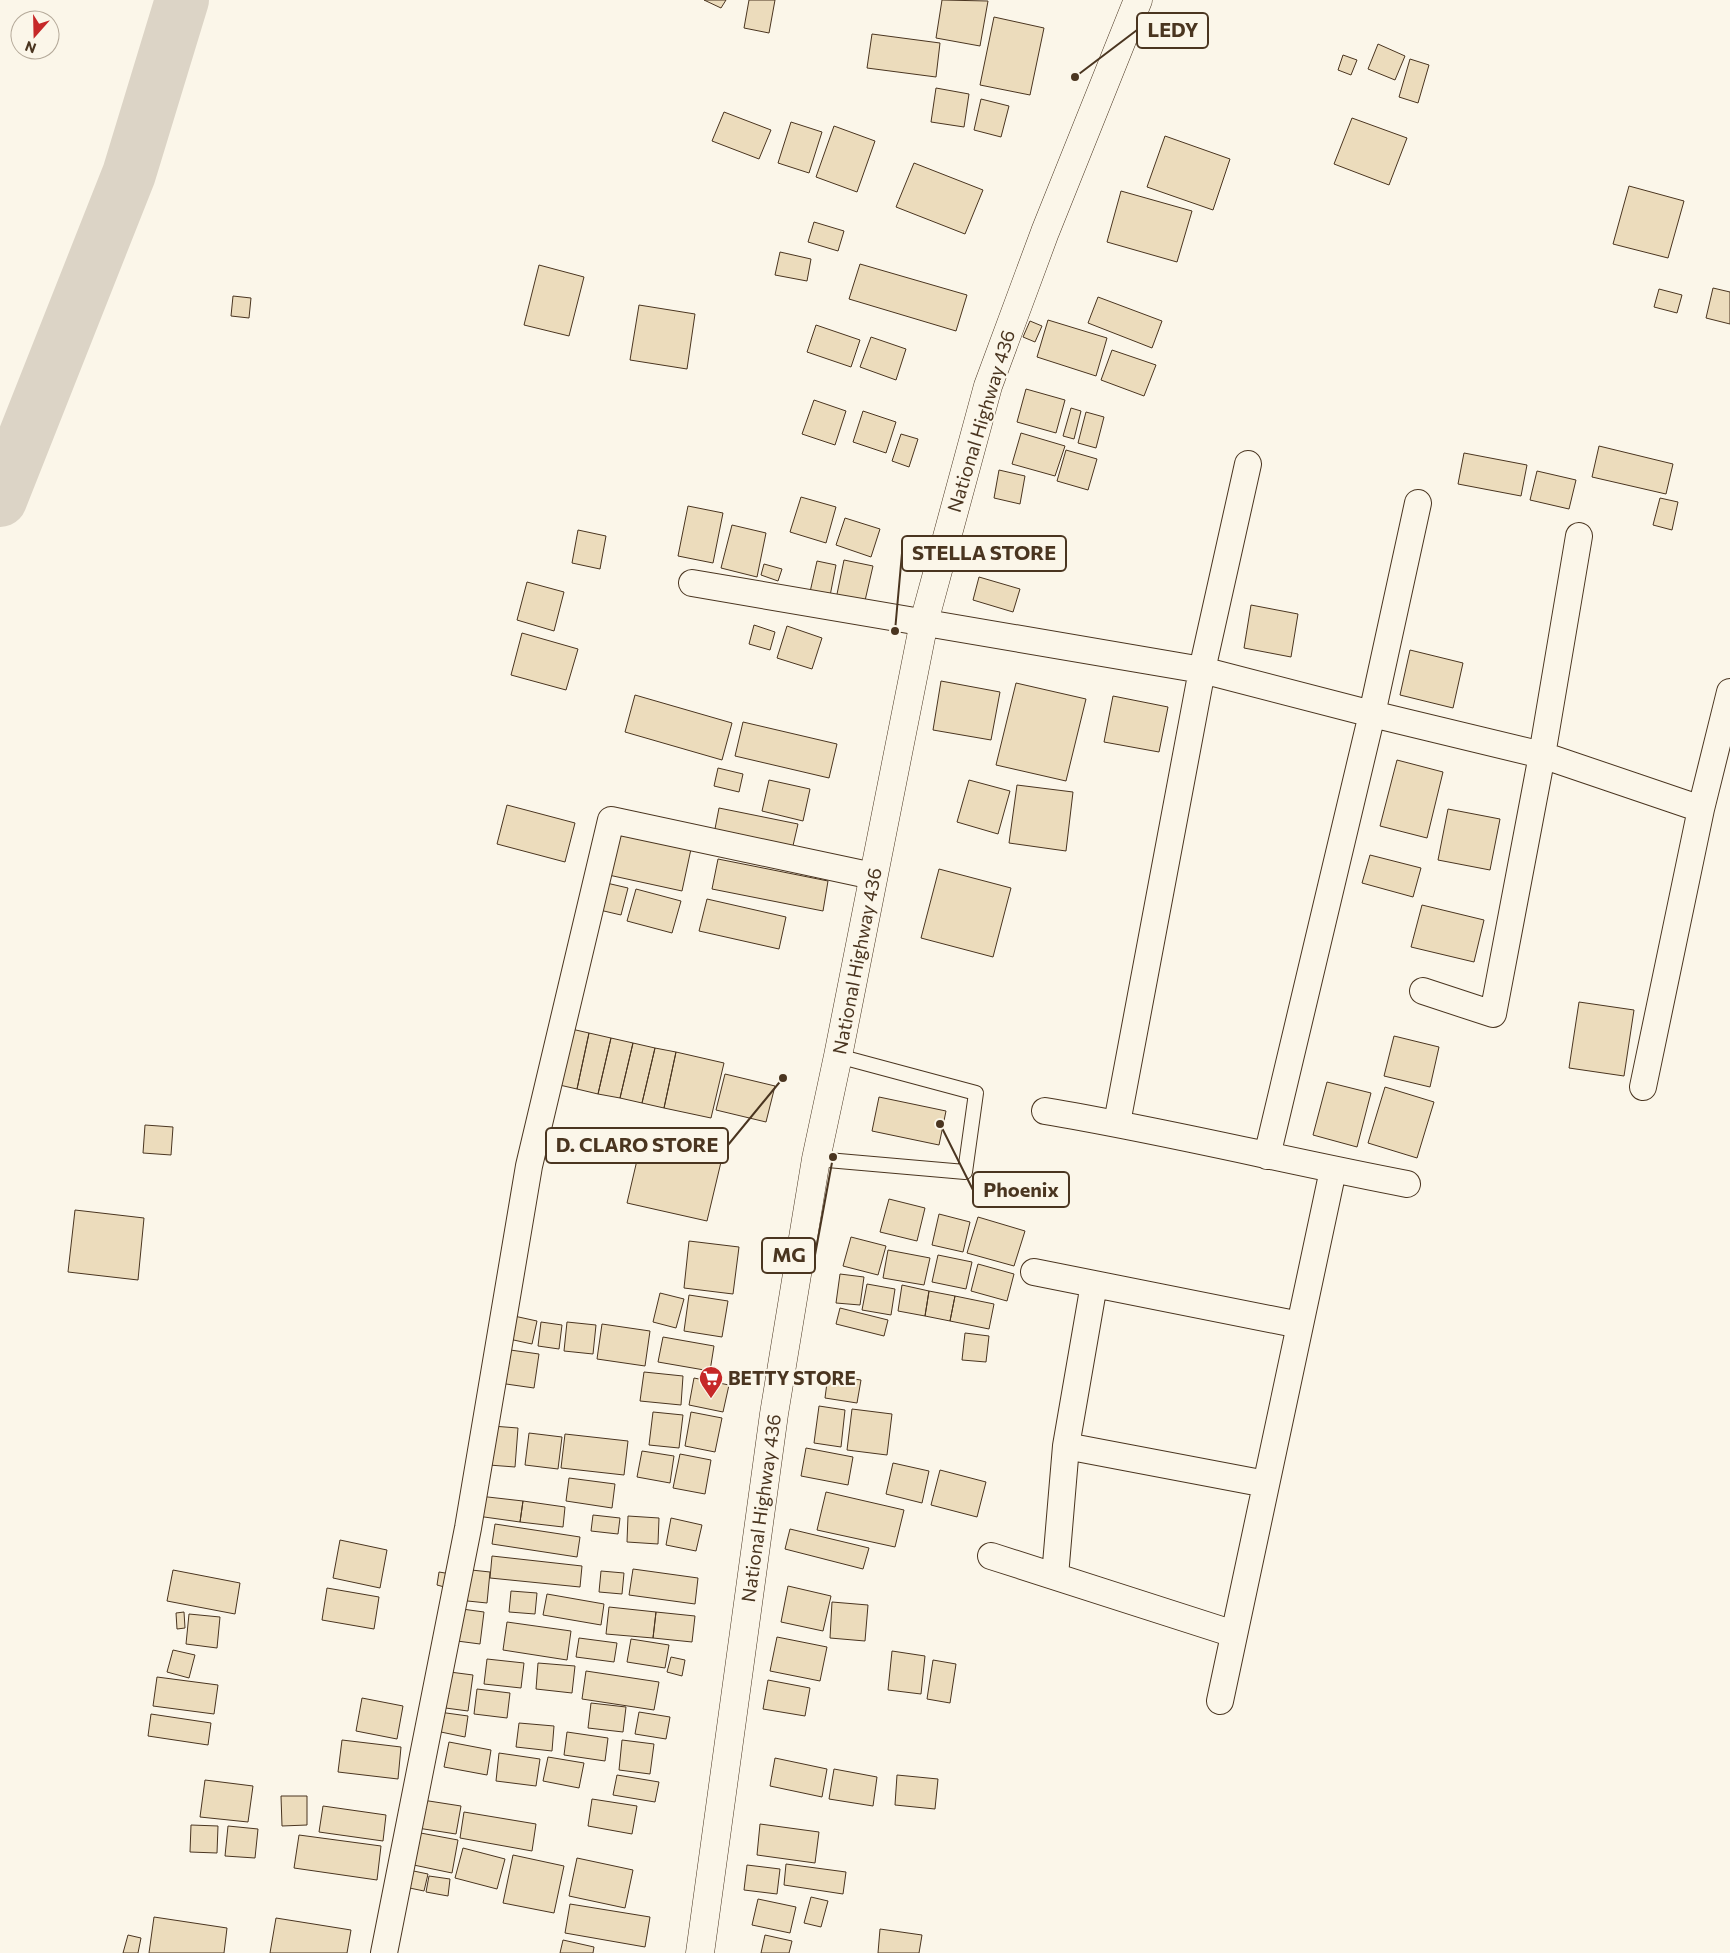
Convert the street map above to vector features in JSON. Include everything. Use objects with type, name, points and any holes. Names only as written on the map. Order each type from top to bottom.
[{"type":"main road","name":"National Highway 436","points":[[700,1953],[774,1414],[816,1159],[924,622],[988,386],[1045,232],[1138,0]]},
{"type":"street","points":[[1117,1123],[1202,670],[1248,464]]},
{"type":"street","points":[[1267,1156],[1372,714],[1418,503]]},
{"type":"street","points":[[1423,990],[1493,1014],[1542,755],[1579,536]]},
{"type":"street","points":[[692,583],[1202,670],[1542,755],[1701,809]]},
{"type":"street","points":[[1643,1087],[1701,809],[1730,692]]},
{"type":"street","points":[[384,1953],[468,1528],[529,1166],[611,820],[873,876]]},
{"type":"street","points":[[1045,1111],[1117,1123],[1333,1170],[1407,1184]]},
{"type":"street","points":[[1220,1701],[1333,1170]]},
{"type":"street","points":[[1034,1272],[1300,1325]]},
{"type":"street","points":[[1055,1576],[1066,1446],[1094,1284]]},
{"type":"street","points":[[1066,1446],[1266,1484]]},
{"type":"street","points":[[991,1556],[1234,1634]]},
{"type":"lane","points":[[816,1159],[965,1172],[976,1093],[838,1056]]},
{"type":"building","points":[[704,0],[726,0],[721,8]]},
{"type":"building","points":[[749,0],[775,0],[769,33],[744,28]]},
{"type":"building","points":[[942,0],[988,1],[980,46],[936,38]]},
{"type":"building","points":[[994,17],[1044,28],[1030,95],[980,85]]},
{"type":"building","points":[[872,34],[940,43],[936,77],[867,68]]},
{"type":"building","points":[[1378,44],[1405,56],[1395,80],[1368,69]]},
{"type":"building","points":[[1343,55],[1357,60],[1351,75],[1338,70]]},
{"type":"building","points":[[1410,59],[1429,65],[1418,103],[1399,97]]},
{"type":"building","points":[[936,88],[969,94],[964,127],[931,122]]},
{"type":"building","points":[[981,99],[1009,106],[1001,137],[974,130]]},
{"type":"building","points":[[724,112],[771,130],[759,159],[712,141]]},
{"type":"building","points":[[1352,118],[1407,138],[1389,185],[1334,164]]},
{"type":"building","points":[[791,122],[822,132],[809,173],[778,163]]},
{"type":"building","points":[[834,126],[875,141],[857,192],[816,177]]},
{"type":"building","points":[[1165,136],[1230,159],[1213,210],[1147,187]]},
{"type":"building","points":[[914,163],[983,190],[965,234],[896,207]]},
{"type":"building","points":[[1629,186],[1684,201],[1668,258],[1613,244]]},
{"type":"building","points":[[1121,191],[1192,211],[1177,262],[1107,242]]},
{"type":"building","points":[[814,222],[844,231],[838,251],[808,242]]},
{"type":"building","points":[[780,252],[811,259],[807,281],[775,275]]},
{"type":"building","points":[[860,264],[967,295],[956,331],[849,299]]},
{"type":"building","points":[[539,265],[584,277],[569,336],[524,325]]},
{"type":"building","points":[[1713,288],[1730,292],[1730,324],[1706,318]]},
{"type":"building","points":[[1659,289],[1682,295],[1677,313],[1654,307]]},
{"type":"building","points":[[233,296],[251,298],[249,318],[231,316]]},
{"type":"building","points":[[1098,297],[1162,321],[1152,348],[1088,323]]},
{"type":"building","points":[[639,305],[695,314],[687,369],[630,360]]},
{"type":"building","points":[[1048,320],[1107,338],[1096,376],[1037,357]]},
{"type":"building","points":[[1030,321],[1042,326],[1035,342],[1023,337]]},
{"type":"building","points":[[816,325],[860,340],[851,367],[807,352]]},
{"type":"building","points":[[871,337],[906,349],[896,380],[860,367]]},
{"type":"building","points":[[1112,350],[1156,365],[1144,396],[1101,380]]},
{"type":"building","points":[[1026,389],[1065,400],[1056,433],[1017,422]]},
{"type":"building","points":[[814,400],[846,411],[835,445],[802,434]]},
{"type":"building","points":[[1071,408],[1081,411],[1074,439],[1063,436]]},
{"type":"building","points":[[863,411],[896,422],[886,453],[853,442]]},
{"type":"building","points":[[1086,412],[1104,417],[1096,448],[1078,443]]},
{"type":"building","points":[[1021,433],[1065,446],[1055,476],[1012,464]]},
{"type":"building","points":[[901,434],[918,439],[909,467],[892,461]]},
{"type":"building","points":[[1599,446],[1673,464],[1666,494],[1592,477]]},
{"type":"building","points":[[1066,450],[1097,459],[1088,490],[1057,481]]},
{"type":"building","points":[[1464,453],[1527,465],[1521,496],[1458,484]]},
{"type":"building","points":[[999,470],[1025,476],[1020,504],[994,498]]},
{"type":"building","points":[[1537,471],[1576,480],[1569,509],[1530,500]]},
{"type":"building","points":[[801,497],[836,507],[826,543],[790,532]]},
{"type":"building","points":[[1660,498],[1678,502],[1672,530],[1653,525]]},
{"type":"building","points":[[688,506],[723,513],[713,563],[678,556]]},
{"type":"building","points":[[845,518],[880,529],[871,557],[836,545]]},
{"type":"building","points":[[732,525],[766,533],[757,577],[721,568]]},
{"type":"building","points":[[578,530],[606,536],[600,569],[572,563]]},
{"type":"building","points":[[844,560],[873,566],[864,605],[836,599]]},
{"type":"building","points":[[817,561],[836,565],[830,596],[810,592]]},
{"type":"building","points":[[764,564],[782,569],[778,581],[761,575]]},
{"type":"building","points":[[979,577],[1020,589],[1013,612],[973,600]]},
{"type":"building","points":[[527,582],[564,592],[554,631],[517,620]]},
{"type":"building","points":[[1251,605],[1298,614],[1291,657],[1244,648]]},
{"type":"building","points":[[754,625],[775,632],[770,650],[749,644]]},
{"type":"building","points":[[787,626],[822,638],[812,669],[777,658]]},
{"type":"building","points":[[522,633],[578,649],[566,690],[511,675]]},
{"type":"building","points":[[1410,650],[1463,663],[1453,708],[1400,695]]},
{"type":"building","points":[[941,681],[1000,692],[991,740],[933,730]]},
{"type":"building","points":[[1016,683],[1086,699],[1066,781],[996,765]]},
{"type":"building","points":[[635,695],[732,723],[722,760],[625,732]]},
{"type":"building","points":[[1113,696],[1168,707],[1159,752],[1104,742]]},
{"type":"building","points":[[743,722],[837,744],[829,778],[735,756]]},
{"type":"building","points":[[1397,760],[1443,772],[1427,838],[1380,826]]},
{"type":"building","points":[[718,768],[743,774],[739,792],[714,786]]},
{"type":"building","points":[[769,780],[810,789],[803,821],[762,811]]},
{"type":"building","points":[[969,780],[1010,791],[998,834],[957,822]]},
{"type":"building","points":[[1017,785],[1073,792],[1066,851],[1009,843]]},
{"type":"building","points":[[507,805],[575,823],[565,862],[497,844]]},
{"type":"building","points":[[719,808],[798,824],[792,850],[714,834]]},
{"type":"building","points":[[1448,809],[1500,819],[1490,870],[1438,860]]},
{"type":"building","points":[[613,832],[691,849],[682,891],[604,874]]},
{"type":"building","points":[[1370,855],[1421,868],[1413,897],[1362,883]]},
{"type":"building","points":[[718,859],[828,881],[823,911],[712,889]]},
{"type":"building","points":[[939,869],[1011,888],[993,957],[921,938]]},
{"type":"building","points":[[598,881],[628,888],[621,915],[591,908]]},
{"type":"building","points":[[636,889],[681,901],[672,933],[627,921]]},
{"type":"building","points":[[707,899],[786,917],[779,949],[699,931]]},
{"type":"building","points":[[1422,905],[1484,920],[1474,962],[1411,947]]},
{"type":"building","points":[[1579,1002],[1634,1010],[1624,1076],[1569,1068]]},
{"type":"building","points":[[567,1028],[589,1033],[577,1089],[555,1084]]},
{"type":"building","points":[[589,1033],[611,1038],[598,1094],[577,1089]]},
{"type":"building","points":[[1394,1036],[1439,1047],[1430,1087],[1384,1076]]},
{"type":"building","points":[[611,1038],[633,1043],[620,1098],[598,1094]]},
{"type":"building","points":[[633,1043],[655,1048],[642,1103],[620,1098]]},
{"type":"building","points":[[655,1048],[676,1052],[664,1108],[642,1103]]},
{"type":"building","points":[[676,1052],[724,1063],[711,1118],[664,1108]]},
{"type":"building","points":[[725,1074],[775,1086],[766,1122],[716,1110]]},
{"type":"building","points":[[1327,1082],[1371,1093],[1357,1147],[1313,1135]]},
{"type":"building","points":[[1385,1087],[1434,1102],[1417,1158],[1368,1143]]},
{"type":"building","points":[[879,1097],[946,1111],[939,1145],[872,1131]]},
{"type":"building","points":[[145,1125],[173,1127],[171,1155],[143,1153]]},
{"type":"building","points":[[641,1143],[721,1162],[707,1221],[627,1203]]},
{"type":"building","points":[[889,1199],[925,1208],[917,1241],[880,1232]]},
{"type":"building","points":[[75,1210],[144,1218],[138,1280],[68,1272]]},
{"type":"building","points":[[939,1214],[970,1222],[963,1252],[932,1245]]},
{"type":"building","points":[[978,1217],[1025,1231],[1014,1266],[967,1253]]},
{"type":"building","points":[[851,1237],[886,1246],[878,1275],[843,1266]]},
{"type":"building","points":[[689,1241],[739,1247],[733,1294],[684,1288]]},
{"type":"building","points":[[888,1250],[930,1258],[924,1285],[883,1278]]},
{"type":"building","points":[[938,1255],[972,1262],[966,1289],[932,1282]]},
{"type":"building","points":[[978,1264],[1014,1274],[1007,1301],[971,1291]]},
{"type":"building","points":[[840,1274],[864,1277],[860,1305],[836,1303]]},
{"type":"building","points":[[867,1284],[895,1289],[891,1315],[862,1310]]},
{"type":"building","points":[[902,1285],[929,1291],[925,1316],[898,1311]]},
{"type":"building","points":[[929,1291],[955,1296],[950,1321],[925,1316]]},
{"type":"building","points":[[660,1293],[684,1299],[676,1328],[653,1322]]},
{"type":"building","points":[[689,1295],[728,1301],[722,1337],[684,1331]]},
{"type":"building","points":[[955,1296],[994,1304],[989,1329],[950,1321]]},
{"type":"building","points":[[840,1308],[888,1320],[884,1336],[836,1324]]},
{"type":"building","points":[[514,1316],[537,1321],[532,1344],[509,1339]]},
{"type":"building","points":[[541,1322],[562,1325],[559,1349],[538,1346]]},
{"type":"building","points":[[567,1322],[596,1325],[593,1354],[564,1351]]},
{"type":"building","points":[[602,1324],[650,1331],[645,1366],[597,1359]]},
{"type":"building","points":[[965,1333],[989,1336],[986,1362],[962,1360]]},
{"type":"building","points":[[663,1337],[714,1346],[710,1371],[658,1362]]},
{"type":"building","points":[[503,1349],[539,1354],[534,1388],[499,1383]]},
{"type":"building","points":[[644,1372],[683,1376],[681,1405],[640,1401]]},
{"type":"building","points":[[828,1375],[861,1380],[857,1403],[825,1398]]},
{"type":"building","points":[[694,1378],[729,1385],[723,1412],[689,1405]]},
{"type":"building","points":[[819,1406],[845,1410],[841,1447],[814,1443]]},
{"type":"building","points":[[852,1409],[892,1414],[887,1455],[847,1450]]},
{"type":"building","points":[[653,1412],[683,1415],[679,1448],[649,1445]]},
{"type":"building","points":[[691,1412],[722,1418],[715,1452],[685,1446]]},
{"type":"building","points":[[492,1426],[518,1428],[515,1467],[489,1465]]},
{"type":"building","points":[[529,1433],[562,1437],[558,1469],[525,1465]]},
{"type":"building","points":[[565,1434],[628,1441],[624,1475],[561,1468]]},
{"type":"building","points":[[806,1448],[853,1457],[848,1485],[801,1476]]},
{"type":"building","points":[[642,1451],[674,1456],[670,1483],[637,1477]]},
{"type":"building","points":[[680,1454],[711,1460],[705,1494],[673,1488]]},
{"type":"building","points":[[893,1463],[929,1471],[922,1503],[886,1494]]},
{"type":"building","points":[[940,1470],[986,1482],[977,1517],[931,1505]]},
{"type":"building","points":[[569,1478],[615,1484],[612,1508],[566,1501]]},
{"type":"building","points":[[826,1492],[904,1510],[895,1547],[817,1530]]},
{"type":"building","points":[[479,1496],[523,1501],[520,1522],[477,1516]]},
{"type":"building","points":[[523,1501],[565,1507],[563,1527],[520,1522]]},
{"type":"building","points":[[593,1515],[620,1518],[618,1534],[591,1531]]},
{"type":"building","points":[[628,1516],[659,1518],[658,1544],[627,1542]]},
{"type":"building","points":[[671,1518],[702,1525],[696,1551],[666,1545]]},
{"type":"building","points":[[495,1524],[580,1537],[577,1557],[492,1544]]},
{"type":"building","points":[[790,1529],[869,1548],[863,1569],[785,1549]]},
{"type":"building","points":[[340,1540],[387,1550],[380,1588],[333,1578]]},
{"type":"building","points":[[492,1556],[582,1566],[580,1587],[490,1578]]},
{"type":"building","points":[[462,1569],[490,1572],[487,1603],[458,1600]]},
{"type":"building","points":[[633,1569],[698,1578],[695,1604],[629,1595]]},
{"type":"building","points":[[173,1570],[240,1583],[235,1614],[167,1601]]},
{"type":"building","points":[[601,1571],[624,1573],[622,1594],[599,1592]]},
{"type":"building","points":[[439,1572],[451,1574],[448,1588],[437,1585]]},
{"type":"building","points":[[788,1586],[831,1596],[823,1631],[781,1622]]},
{"type":"building","points":[[327,1588],[379,1597],[374,1629],[322,1620]]},
{"type":"building","points":[[511,1591],[537,1593],[535,1614],[509,1612]]},
{"type":"building","points":[[547,1594],[604,1604],[601,1625],[543,1615]]},
{"type":"building","points":[[832,1602],[868,1605],[865,1641],[830,1638]]},
{"type":"building","points":[[609,1607],[656,1612],[653,1638],[606,1634]]},
{"type":"building","points":[[462,1609],[484,1612],[480,1644],[457,1641]]},
{"type":"building","points":[[184,1612],[185,1628],[177,1629],[176,1613]]},
{"type":"building","points":[[656,1612],[695,1616],[692,1642],[653,1638]]},
{"type":"building","points":[[189,1614],[220,1617],[217,1648],[186,1644]]},
{"type":"building","points":[[507,1622],[571,1631],[567,1660],[503,1650]]},
{"type":"building","points":[[777,1637],[827,1647],[820,1681],[770,1671]]},
{"type":"building","points":[[579,1638],[617,1643],[614,1662],[576,1657]]},
{"type":"building","points":[[631,1639],[669,1645],[665,1668],[627,1662]]},
{"type":"building","points":[[173,1650],[195,1655],[189,1678],[167,1672]]},
{"type":"building","points":[[892,1651],[925,1656],[921,1694],[888,1690]]},
{"type":"building","points":[[671,1657],[685,1660],[682,1676],[667,1672]]},
{"type":"building","points":[[487,1659],[524,1663],[521,1688],[484,1684]]},
{"type":"building","points":[[933,1660],[956,1664],[950,1703],[927,1699]]},
{"type":"building","points":[[538,1663],[575,1666],[572,1693],[536,1689]]},
{"type":"building","points":[[442,1671],[473,1675],[468,1711],[438,1707]]},
{"type":"building","points":[[586,1671],[659,1682],[654,1710],[582,1699]]},
{"type":"building","points":[[157,1677],[218,1685],[214,1714],[153,1706]]},
{"type":"building","points":[[768,1680],[810,1688],[805,1716],[763,1709]]},
{"type":"building","points":[[477,1689],[510,1693],[507,1718],[474,1714]]},
{"type":"building","points":[[362,1698],[403,1706],[397,1739],[356,1731]]},
{"type":"building","points":[[591,1703],[626,1707],[623,1732],[588,1728]]},
{"type":"building","points":[[439,1712],[468,1716],[465,1737],[436,1731]]},
{"type":"building","points":[[639,1712],[670,1717],[666,1739],[635,1734]]},
{"type":"building","points":[[151,1714],[211,1723],[208,1745],[148,1736]]},
{"type":"building","points":[[519,1723],[554,1726],[552,1751],[516,1747]]},
{"type":"building","points":[[567,1732],[608,1738],[605,1761],[564,1755]]},
{"type":"building","points":[[342,1740],[401,1747],[398,1779],[338,1772]]},
{"type":"building","points":[[622,1740],[654,1744],[650,1774],[619,1770]]},
{"type":"building","points":[[449,1742],[491,1750],[487,1775],[444,1767]]},
{"type":"building","points":[[499,1753],[540,1759],[536,1786],[496,1781]]},
{"type":"building","points":[[548,1757],[584,1763],[579,1788],[543,1781]]},
{"type":"building","points":[[775,1758],[827,1769],[822,1797],[770,1786]]},
{"type":"building","points":[[834,1769],[877,1777],[873,1806],[829,1799]]},
{"type":"building","points":[[617,1775],[659,1782],[655,1802],[613,1795]]},
{"type":"building","points":[[897,1775],[938,1779],[935,1809],[895,1805]]},
{"type":"building","points":[[205,1780],[253,1786],[248,1822],[200,1817]]},
{"type":"building","points":[[281,1796],[307,1796],[307,1825],[282,1826]]},
{"type":"building","points":[[416,1799],[461,1806],[456,1834],[411,1827]]},
{"type":"building","points":[[592,1799],[637,1806],[632,1834],[588,1826]]},
{"type":"building","points":[[323,1806],[386,1815],[383,1841],[319,1832]]},
{"type":"building","points":[[464,1812],[536,1824],[532,1851],[460,1838]]},
{"type":"building","points":[[760,1824],[819,1832],[815,1863],[757,1855]]},
{"type":"building","points":[[191,1825],[218,1826],[217,1853],[190,1852]]},
{"type":"building","points":[[228,1826],[258,1829],[255,1858],[225,1856]]},
{"type":"building","points":[[410,1831],[458,1840],[452,1873],[404,1863]]},
{"type":"building","points":[[299,1835],[381,1846],[377,1880],[294,1868]]},
{"type":"building","points":[[463,1848],[505,1859],[497,1889],[455,1878]]},
{"type":"building","points":[[513,1855],[564,1866],[554,1913],[503,1903]]},
{"type":"building","points":[[577,1858],[633,1870],[625,1908],[569,1896]]},
{"type":"building","points":[[786,1864],[846,1872],[843,1894],[784,1885]]},
{"type":"building","points":[[747,1865],[780,1869],[777,1894],[744,1890]]},
{"type":"building","points":[[404,1869],[428,1874],[424,1891],[400,1886]]},
{"type":"building","points":[[429,1876],[450,1879],[448,1896],[426,1892]]},
{"type":"building","points":[[811,1897],[828,1901],[821,1927],[804,1923]]},
{"type":"building","points":[[758,1899],[796,1907],[790,1933],[752,1925]]},
{"type":"building","points":[[570,1904],[650,1917],[645,1947],[565,1933]]},
{"type":"building","points":[[154,1917],[227,1928],[224,1953],[149,1953]]},
{"type":"building","points":[[276,1918],[351,1930],[347,1953],[270,1953]]},
{"type":"building","points":[[880,1929],[922,1935],[919,1953],[878,1953]]},
{"type":"building","points":[[128,1935],[141,1938],[138,1953],[123,1953]]},
{"type":"building","points":[[765,1935],[792,1941],[789,1953],[761,1953]]},
{"type":"building","points":[[563,1940],[594,1947],[593,1953],[560,1953]]},
{"type":"waterway","points":[[0,500],[129,174],[182,0]]},
{"type":"place","name":"LEDY","points":[[1075,77]]},
{"type":"place","name":"STELLA STORE","points":[[895,631]]},
{"type":"place","name":"D. CLARO STORE","points":[[783,1078]]},
{"type":"place","name":"Phoenix","points":[[940,1124]]},
{"type":"place","name":"MG","points":[[833,1157]]},
{"type":"place","name":"BETTY STORE","points":[[711,1399]]}]
